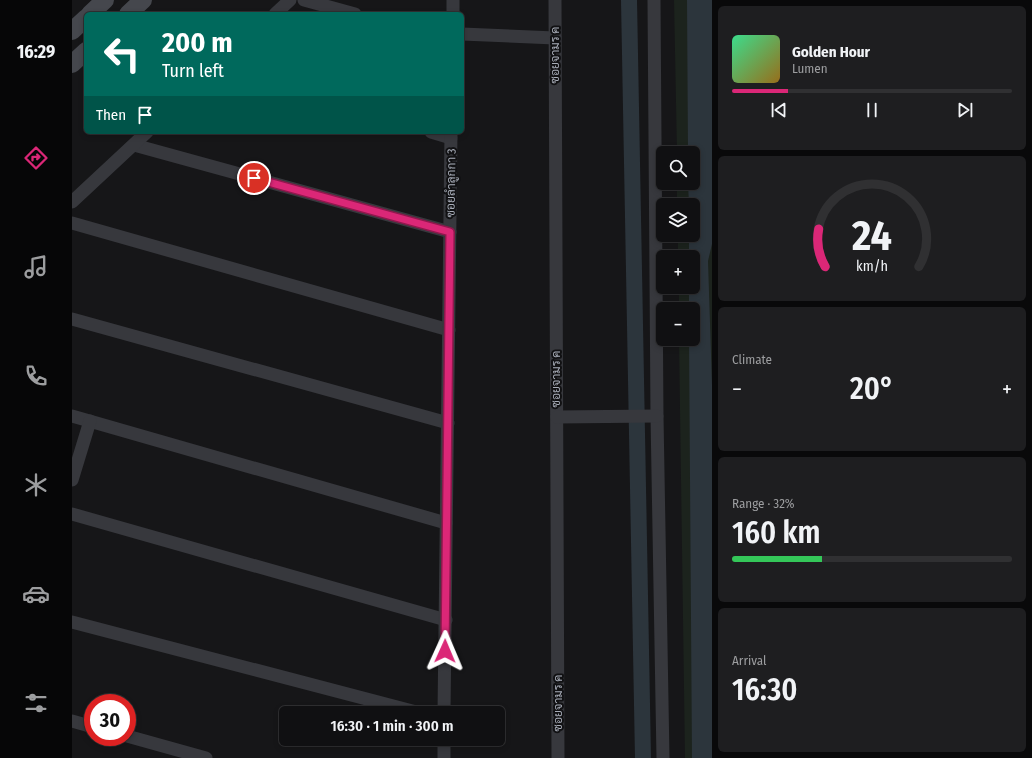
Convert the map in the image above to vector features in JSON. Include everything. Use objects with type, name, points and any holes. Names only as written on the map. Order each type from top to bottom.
[{"type":"main road","points":[[92,12],[106,0]]},
{"type":"main road","points":[[130,12],[143,0]]},
{"type":"main road","points":[[72,31],[84,20]]},
{"type":"main road","points":[[72,64],[84,53]]},
{"type":"street","points":[[277,12],[290,0]]},
{"type":"street","points":[[304,0],[348,12]]},
{"type":"street","points":[[453,0],[453,12]]},
{"type":"street","name":"ซอยจามร ค","points":[[555,0],[558,758]]},
{"type":"street","points":[[654,0],[657,416],[663,758]]},
{"type":"street","points":[[464,34],[555,38]]},
{"type":"street","points":[[72,202],[145,134]]},
{"type":"street","name":"ซอยลำลูกกา 3","points":[[444,706],[451,135]]},
{"type":"street","points":[[134,145],[450,232]]},
{"type":"street","points":[[72,223],[449,330]]},
{"type":"street","points":[[72,319],[448,423]]},
{"type":"street","points":[[72,416],[446,523]]},
{"type":"street","points":[[557,417],[657,416]]},
{"type":"street","points":[[72,480],[90,421]]},
{"type":"street","points":[[72,514],[446,620]]},
{"type":"street","points":[[72,622],[393,706]]},
{"type":"street","points":[[72,721],[84,724]]},
{"type":"street","points":[[136,739],[206,758]]},
{"type":"street","points":[[444,746],[444,758]]},
{"type":"shaded area","points":[[621,0],[637,0],[651,758],[635,758]]},
{"type":"shaded area","points":[[674,0],[712,0],[712,758],[685,758],[679,346],[700,346],[700,302],[679,302],[679,294],[700,294],[700,250],[678,250],[678,242],[700,242],[700,198],[677,198],[677,190],[700,190],[700,146],[677,146]]},
{"type":"shaded area","points":[[687,0],[712,0],[712,244],[708,261],[712,385],[712,758],[692,758],[689,346],[700,346],[700,302],[689,302],[689,294],[700,294],[700,250],[689,250],[689,242],[700,242],[700,198],[689,198],[688,190],[700,190],[700,146],[688,146]]},
{"type":"route","points":[[254,178],[450,232],[445,651]]}]
